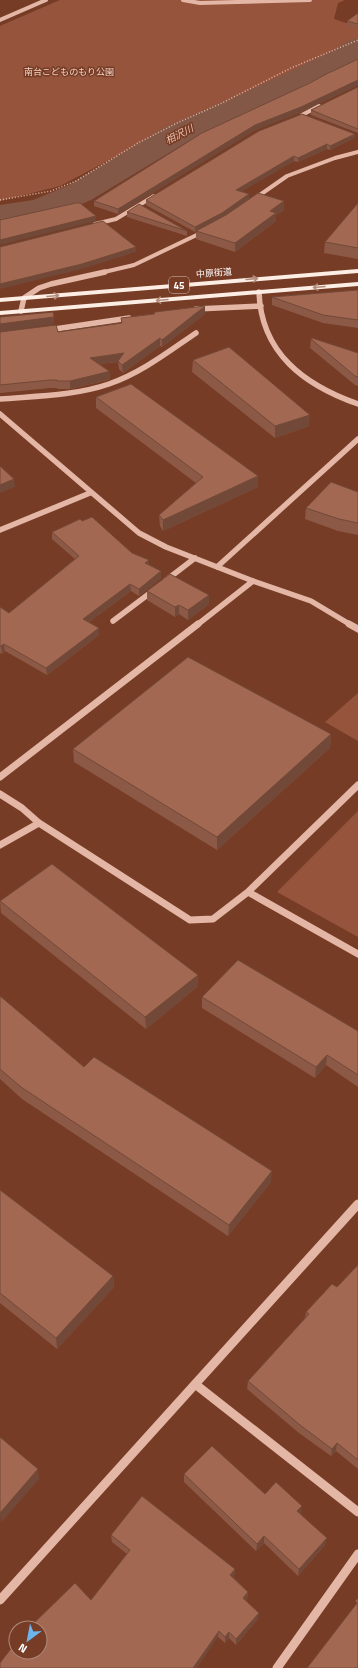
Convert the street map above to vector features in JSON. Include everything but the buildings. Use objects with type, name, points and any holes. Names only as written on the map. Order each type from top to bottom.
[{"type":"main road","name":"中原街道","points":[[0,300],[358,271]]},
{"type":"main road","name":"45","points":[[0,313],[358,284]]},
{"type":"street","points":[[0,20],[44,0]]},
{"type":"street","points":[[183,0],[200,3],[295,2],[310,0]]},
{"type":"street","points":[[294,118],[323,104]]},
{"type":"street","points":[[302,115],[309,117]]},
{"type":"street","points":[[249,203],[287,176],[335,158],[358,152]]},
{"type":"street","points":[[93,224],[116,219],[159,193]]},
{"type":"street","points":[[140,205],[147,209]]},
{"type":"street","points":[[21,311],[24,298],[39,288],[141,263],[212,227]]},
{"type":"street","points":[[188,232],[195,236]]},
{"type":"street","points":[[259,292],[266,331],[278,352],[301,374],[324,388],[358,404]]},
{"type":"street","points":[[192,310],[261,306]]},
{"type":"street","points":[[45,331],[134,318]]},
{"type":"street","points":[[0,399],[76,392],[109,384],[153,362],[196,333]]},
{"type":"street","points":[[0,414],[139,533],[217,567],[311,602],[358,629]]},
{"type":"street","points":[[217,567],[358,438]]},
{"type":"street","points":[[0,530],[90,492]]},
{"type":"street","points":[[114,621],[195,558]]},
{"type":"street","points":[[0,777],[253,581]]},
{"type":"street","points":[[0,794],[22,808],[39,823],[190,920],[213,919],[248,892],[358,785]]},
{"type":"street","points":[[0,845],[39,823]]},
{"type":"street","points":[[248,892],[358,954]]},
{"type":"street","points":[[0,1600],[358,1204]]},
{"type":"street","points":[[195,1384],[358,1512]]},
{"type":"street","points":[[277,1668],[358,1554]]},
{"type":"path","points":[[0,200],[51,190],[76,181],[138,143],[177,123],[220,104],[291,68],[358,40]]},
{"type":"green space","name":"南台こどものもり公園","points":[[60,0],[345,0],[338,3],[334,19],[358,27],[358,48],[254,100],[153,137],[60,186],[0,201],[0,26]]},
{"type":"green space","points":[[358,693],[358,741],[325,722]]},
{"type":"green space","points":[[358,811],[358,937],[277,892]]},
{"type":"waterway","name":"相沢川","points":[[0,216],[41,209],[79,193],[175,135],[294,82],[346,55],[358,47]]}]
